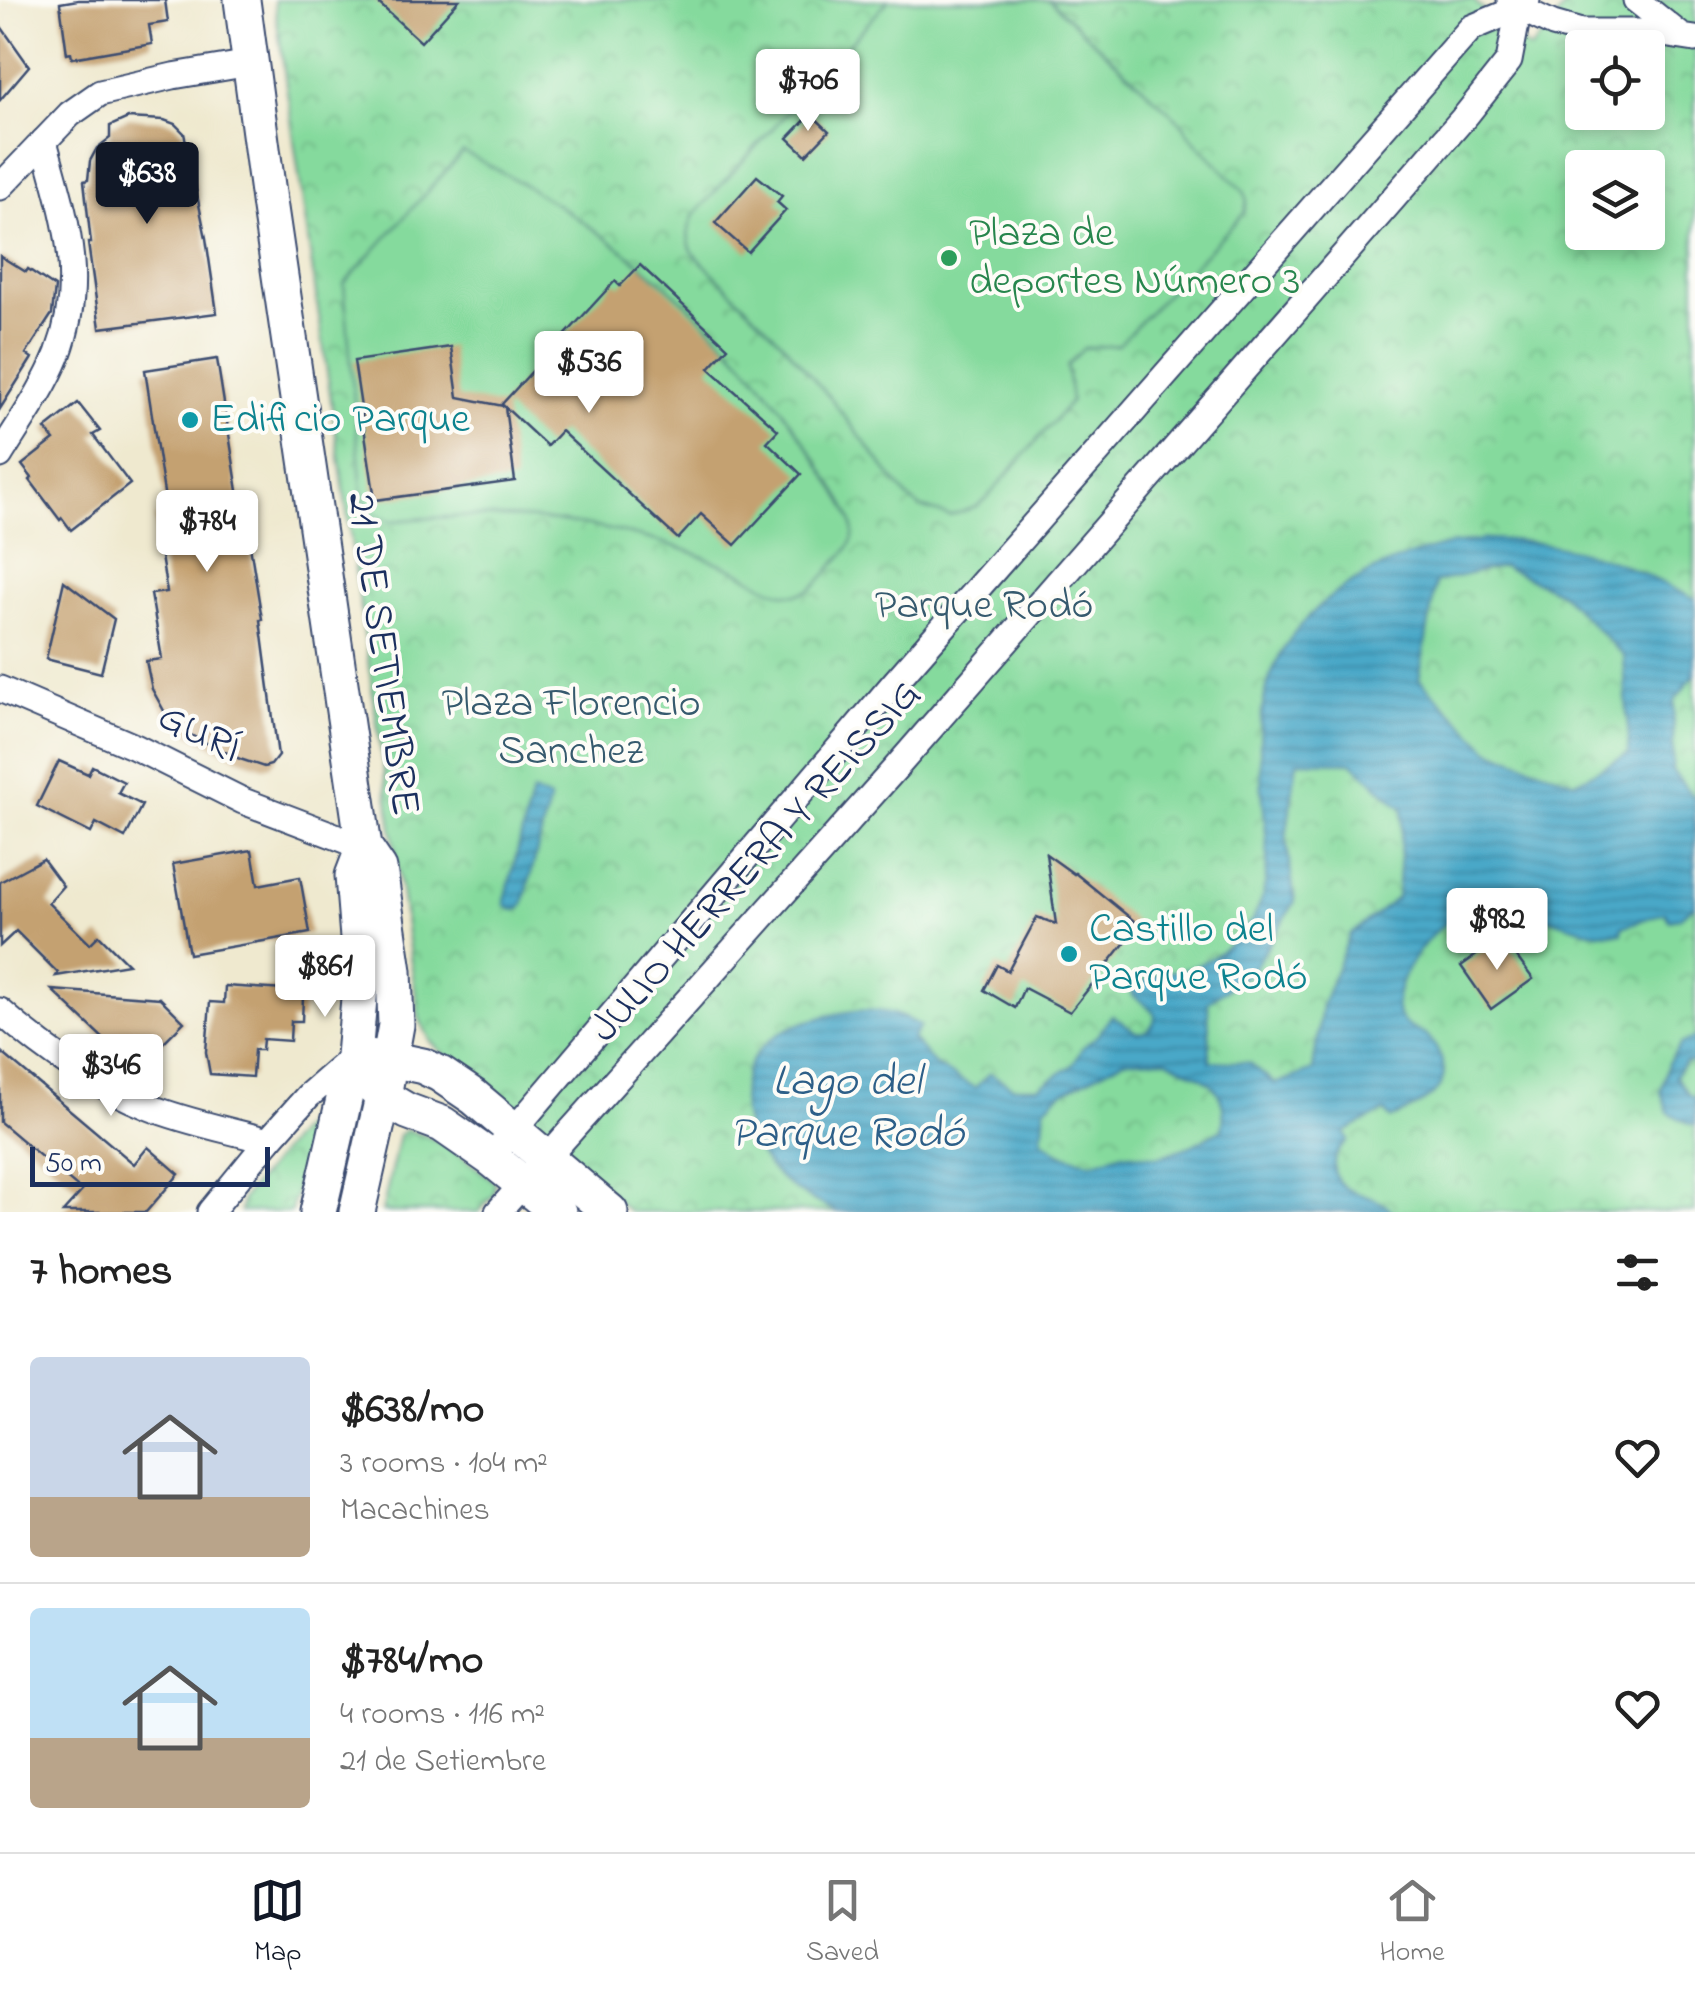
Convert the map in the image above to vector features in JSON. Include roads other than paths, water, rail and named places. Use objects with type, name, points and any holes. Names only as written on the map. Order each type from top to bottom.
[{"type":"street","name":"21 DE SETIEMBRE","points":[[242,0],[364,847],[379,869],[394,971],[396,1025],[357,1212]]},
{"type":"street","points":[[1636,0],[1690,41]]},
{"type":"street","points":[[1518,3],[1554,24],[1581,32],[1650,32],[1690,41]]},
{"type":"street","name":"JULIO HERRERA Y REISSIG","points":[[502,1144],[896,681],[1471,28],[1518,3]]},
{"type":"street","name":"JULIO HERRERA Y REISSIG","points":[[498,1212],[894,770],[1467,114],[1509,60],[1518,3]]},
{"type":"street","points":[[0,187],[70,114],[100,93],[250,63]]},
{"type":"street","points":[[0,455],[57,357],[68,322],[73,273],[69,235],[44,141]]},
{"type":"street","name":"GURÍ","points":[[0,689],[135,747],[243,801],[364,847]]},
{"type":"street","name":"21 DE SETIEMBRE","points":[[318,1212],[354,1056],[361,975],[353,876],[364,847]]},
{"type":"street","points":[[0,1011],[90,1076],[149,1107],[268,1140]]},
{"type":"street","points":[[210,1212],[308,1096],[354,1056],[390,1059],[440,1074],[474,1097],[502,1144]]},
{"type":"street","points":[[354,1056],[366,1080],[407,1111],[502,1144],[535,1170],[610,1212]]},
{"type":"street","points":[[535,1170],[558,1212]]},
{"type":"water","name":"Lago del Parque Rodó","points":[[1489,539],[1574,550],[1623,565],[1695,599],[1695,673],[1674,702],[1672,771],[1695,799],[1695,905],[1679,918],[1669,920],[1665,912],[1622,927],[1622,933],[1577,928],[1514,909],[1492,908],[1469,912],[1445,924],[1426,941],[1401,984],[1397,1011],[1405,1024],[1434,1044],[1444,1069],[1443,1079],[1431,1096],[1412,1109],[1391,1119],[1385,1111],[1345,1132],[1348,1141],[1334,1161],[1337,1179],[1343,1186],[1386,1205],[1392,1212],[838,1212],[800,1193],[764,1161],[746,1123],[744,1083],[750,1064],[762,1047],[794,1026],[854,1011],[899,1016],[920,1026],[912,1039],[936,1066],[975,1088],[990,1073],[1013,1087],[1039,1087],[1073,1065],[1082,1048],[1097,1036],[1112,1015],[1137,1033],[1149,1029],[1155,1016],[1132,994],[1133,988],[1156,975],[1189,968],[1215,956],[1245,930],[1259,906],[1267,870],[1261,722],[1268,683],[1289,641],[1335,594],[1363,576],[1425,551]],"holes":[[[1502,566],[1560,592],[1624,656],[1629,754],[1575,782],[1489,750],[1419,679],[1436,582]],[[1297,761],[1352,762],[1403,809],[1397,898],[1350,935],[1322,1005],[1313,1070],[1275,1084],[1250,1063],[1210,1061],[1208,1002],[1252,971],[1295,902],[1286,838]],[[1166,1059],[1201,1077],[1222,1101],[1222,1129],[1159,1157],[1123,1153],[1092,1163],[1059,1153],[1042,1140],[1045,1108],[1058,1095],[1124,1060]]]},
{"type":"water","points":[[532,793],[550,799],[523,905],[513,910],[505,901]]},
{"type":"water","points":[[1695,1037],[1695,1062],[1685,1062],[1675,1076],[1695,1099],[1695,1125],[1668,1112],[1661,1092],[1668,1063],[1681,1044]]},
{"type":"place","name":"Plaza de deportes Número 3","points":[[949,258]]},
{"type":"place","name":"Edificio Parque","points":[[190,420]]},
{"type":"place","name":"Castillo del Parque Rodó","points":[[1069,954]]},
{"type":"park label","name":"Parque Rodó","points":[[984,606]]},
{"type":"park label","name":"Plaza Florencio Sanchez","points":[[571,728]]}]
